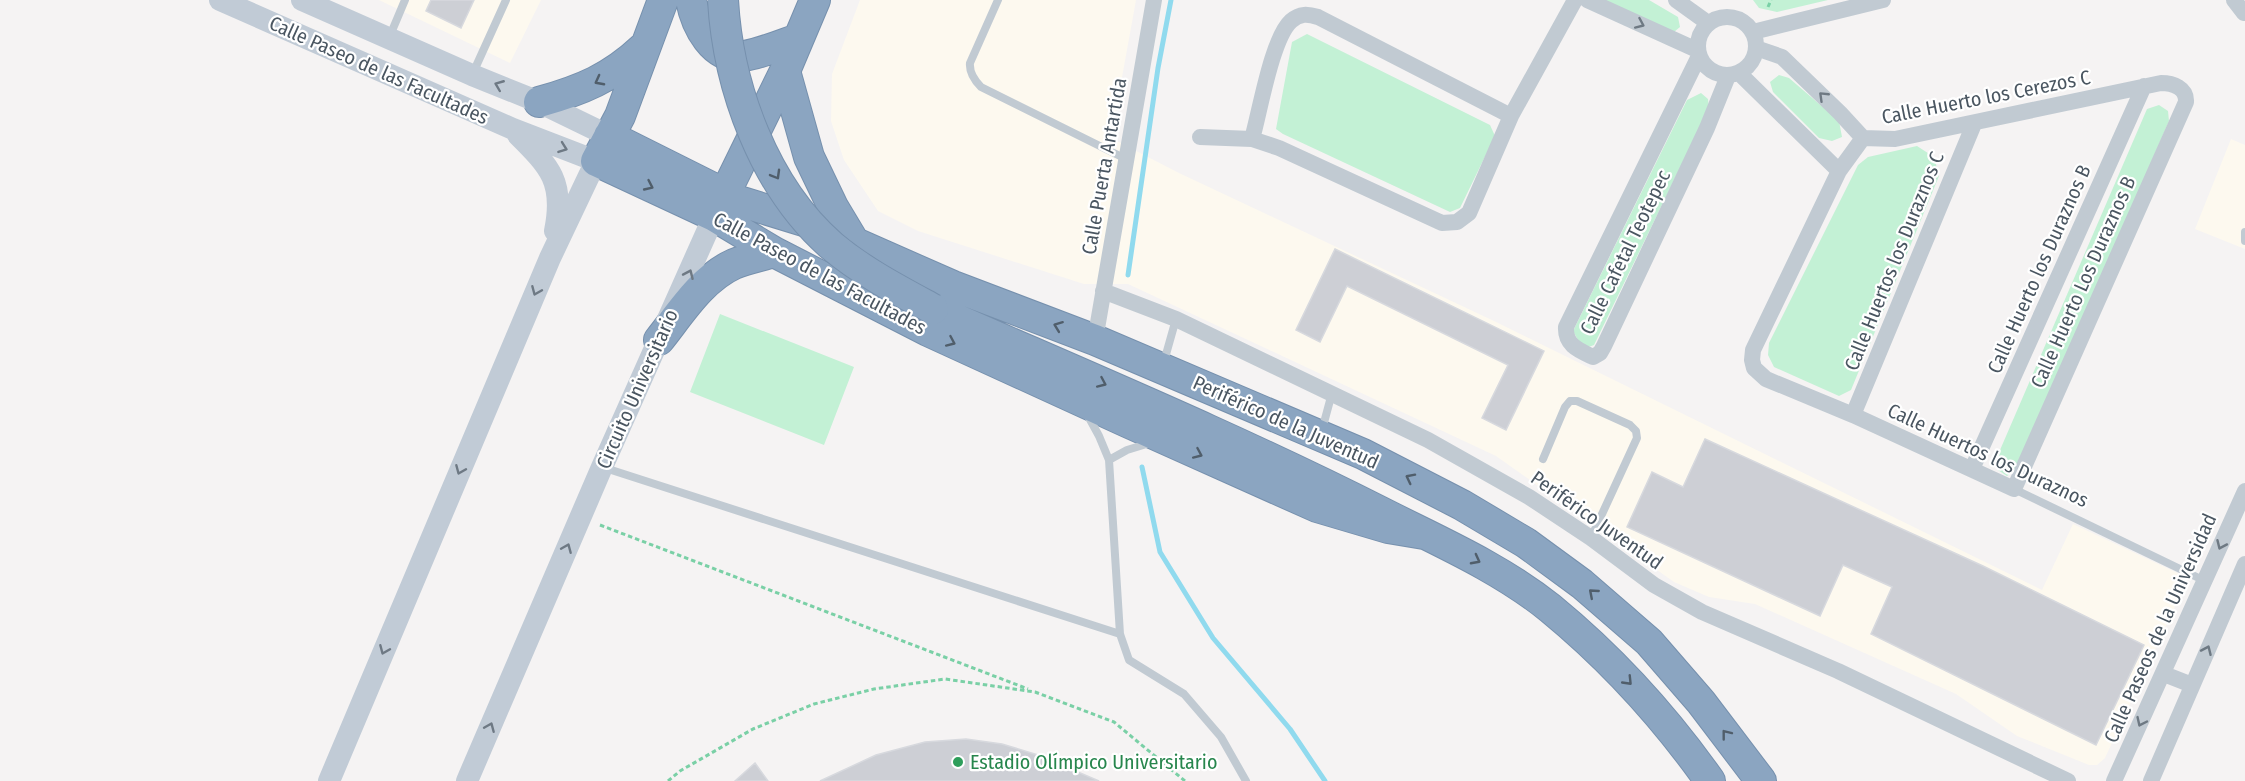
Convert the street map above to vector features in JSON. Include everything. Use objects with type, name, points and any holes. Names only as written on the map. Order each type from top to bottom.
[{"type":"highway","points":[[603,149],[620,116],[663,0]]},
{"type":"highway","points":[[691,0],[699,27],[714,46],[730,55],[742,56],[798,39]]},
{"type":"highway","points":[[723,0],[727,43],[736,82],[759,142],[793,202],[830,244],[883,282],[933,309],[1307,474],[1480,561],[1548,606],[1600,652],[1646,699],[1710,781]]},
{"type":"highway","name":"Circuito Universitario","points":[[720,205],[785,71],[815,0]]},
{"type":"highway","points":[[539,102],[583,89],[621,68],[645,46]]},
{"type":"highway","points":[[785,71],[809,157],[850,240],[839,254],[834,266],[835,285]]},
{"type":"highway","name":"Calle Paseo de las Facultades","points":[[603,149],[720,205],[774,252],[835,285],[928,332],[1077,399],[1142,437],[1317,507],[1388,528],[1424,534]]},
{"type":"highway","name":"Periférico de la Juventud","points":[[720,205],[739,201],[810,223],[953,286],[1095,340],[1363,454],[1462,505],[1526,543],[1582,584],[1649,642],[1701,702],[1761,781]]},
{"type":"highway","points":[[658,340],[699,290],[717,274],[734,264],[774,252]]},
{"type":"main road","name":"Calle Paseo de las Facultades","points":[[220,0],[513,129],[603,149]]},
{"type":"main road","name":"Calle Paseo de las Facultades","points":[[315,2],[389,38],[539,102],[603,149]]},
{"type":"main road","points":[[513,129],[545,162],[555,180],[559,203],[550,258]]},
{"type":"main road","points":[[329,781],[550,258],[603,149]]},
{"type":"main road","name":"Circuito Universitario","points":[[467,781],[602,466],[720,205]]},
{"type":"street","name":"Calle Puerta Antartida","points":[[1095,340],[1154,0]]},
{"type":"street","points":[[1200,136],[1252,139],[1279,148],[1442,223],[1456,222],[1469,213],[1511,116],[1575,0]]},
{"type":"street","points":[[1587,0],[1698,53],[1710,70],[1733,74],[1839,171],[1863,138]]},
{"type":"street","points":[[1676,0],[1708,22]]},
{"type":"street","points":[[1726,16],[1734,0]]},
{"type":"street","points":[[1754,40],[1883,0]]},
{"type":"street","points":[[1252,139],[1269,71],[1283,32],[1290,21],[1303,14],[1317,17],[1511,116]]},
{"type":"street","points":[[1698,53],[1699,35],[1708,22],[1726,16],[1742,20],[1754,40],[1751,63],[1733,74]]},
{"type":"street","name":"Calle Huerto los Cerezos C","points":[[1754,40],[1782,57],[1863,138],[1895,139],[2144,86],[2171,83],[2184,92]]},
{"type":"street","name":"Calle Cafetal Teotepec","points":[[1698,53],[1566,327],[1569,343],[1577,350],[1593,357],[1600,353],[1604,346],[1733,74]]},
{"type":"street","name":"Calle Huerto los Duraznos B","points":[[1972,469],[2144,86]]},
{"type":"street","name":"Calle Huerto Los Duraznos B","points":[[2014,489],[2186,102],[2187,97],[2184,92]]},
{"type":"street","name":"Calle Huertos los Duraznos C","points":[[1853,415],[1974,124]]},
{"type":"street","name":"Calle Huertos los Duraznos","points":[[1839,171],[1753,350],[1754,368],[1766,378],[2014,489]]},
{"type":"street","name":"Periférico Juventud","points":[[1103,291],[1176,319],[1332,392],[1484,470],[1591,538],[1654,585],[1702,612],[1838,671],[2068,781]]},
{"type":"street","name":"Calle Paseos de la Universidad","points":[[2114,781],[2245,491]]},
{"type":"street","points":[[2151,781],[2245,564]]},
{"type":"street","points":[[2164,674],[2192,686]]},
{"type":"lane","points":[[389,38],[405,0]]},
{"type":"lane","points":[[472,75],[506,0]]},
{"type":"lane","points":[[998,0],[970,63],[969,69],[976,83],[1126,159]]},
{"type":"lane","points":[[2245,232],[2245,241]]},
{"type":"lane","points":[[1162,368],[1176,319]]},
{"type":"lane","points":[[1320,436],[1332,392]]},
{"type":"lane","points":[[1077,399],[1100,436],[1109,460],[1120,634],[1129,660],[1184,694],[1221,736],[1246,781]]},
{"type":"lane","points":[[1543,459],[1565,407],[1570,401],[1577,401],[1630,425],[1636,431],[1637,438],[1591,538]]},
{"type":"lane","points":[[1109,460],[1142,437]]},
{"type":"lane","points":[[602,466],[1120,634]]},
{"type":"lane","name":"Calle Huertos los Duraznos","points":[[2014,489],[2205,581]]},
{"type":"path","points":[[1768,8],[1771,0]]},
{"type":"path","points":[[580,517],[1114,722],[1185,781]]},
{"type":"path","points":[[668,781],[680,771],[753,729],[814,704],[874,689],[945,679],[1035,692]]},
{"type":"shaded area","points":[[379,0],[541,0],[510,63]]},
{"type":"shaded area","points":[[860,0],[1136,0],[1111,138],[1179,173],[1494,321],[2042,590],[2073,524],[2188,578],[2105,758],[2097,765],[2089,765],[2017,736],[1956,694],[1755,604],[1709,597],[1674,582],[1496,456],[1128,284],[1084,284],[918,231],[878,211],[844,160],[831,121],[832,74]]},
{"type":"shaded area","points":[[2231,139],[2245,145],[2245,249],[2195,229]]},
{"type":"green space","points":[[1603,0],[1649,0],[1678,17],[1680,27],[1674,32]]},
{"type":"green space","points":[[1753,0],[1828,0],[1777,12],[1759,8]]},
{"type":"green space","points":[[1307,34],[1490,125],[1495,136],[1460,208],[1450,212],[1276,129],[1292,42]]},
{"type":"green space","points":[[1779,75],[1789,78],[1839,121],[1842,137],[1832,141],[1819,138],[1773,92],[1770,82]]},
{"type":"green space","points":[[1701,93],[1708,99],[1709,108],[1594,345],[1583,349],[1573,331],[1687,100]]},
{"type":"green space","points":[[2159,105],[2168,111],[2169,121],[2020,467],[2007,476],[1998,470],[1997,457],[2147,109]]},
{"type":"green space","points":[[1917,146],[1934,157],[1939,176],[1851,390],[1839,396],[1774,367],[1768,355],[1769,343],[1858,165],[1868,157]]},
{"type":"green space","points":[[720,314],[854,367],[824,445],[690,392]]},
{"type":"building","points":[[431,0],[474,0],[461,28],[426,11]]},
{"type":"building","points":[[1335,249],[1544,351],[1506,430],[1482,418],[1508,365],[1347,286],[1320,342],[1296,330]]},
{"type":"building","points":[[1705,439],[1983,566],[2144,645],[2096,745],[1871,634],[1892,587],[1843,565],[1820,616],[1627,527],[1652,472],[1683,487]]},
{"type":"building","name":"Estadio Olímpico Universitario","points":[[966,739],[1002,744],[1038,755],[1099,781],[820,781],[876,755],[925,742]]},
{"type":"building","points":[[755,763],[768,781],[735,781]]},
{"type":"waterway","points":[[1128,275],[1158,68],[1171,0]]},
{"type":"waterway","points":[[1142,467],[1160,552],[1213,638],[1290,729],[1325,781]]},
{"type":"place","name":"Estadio Olímpico Universitario","points":[[958,762]]}]
